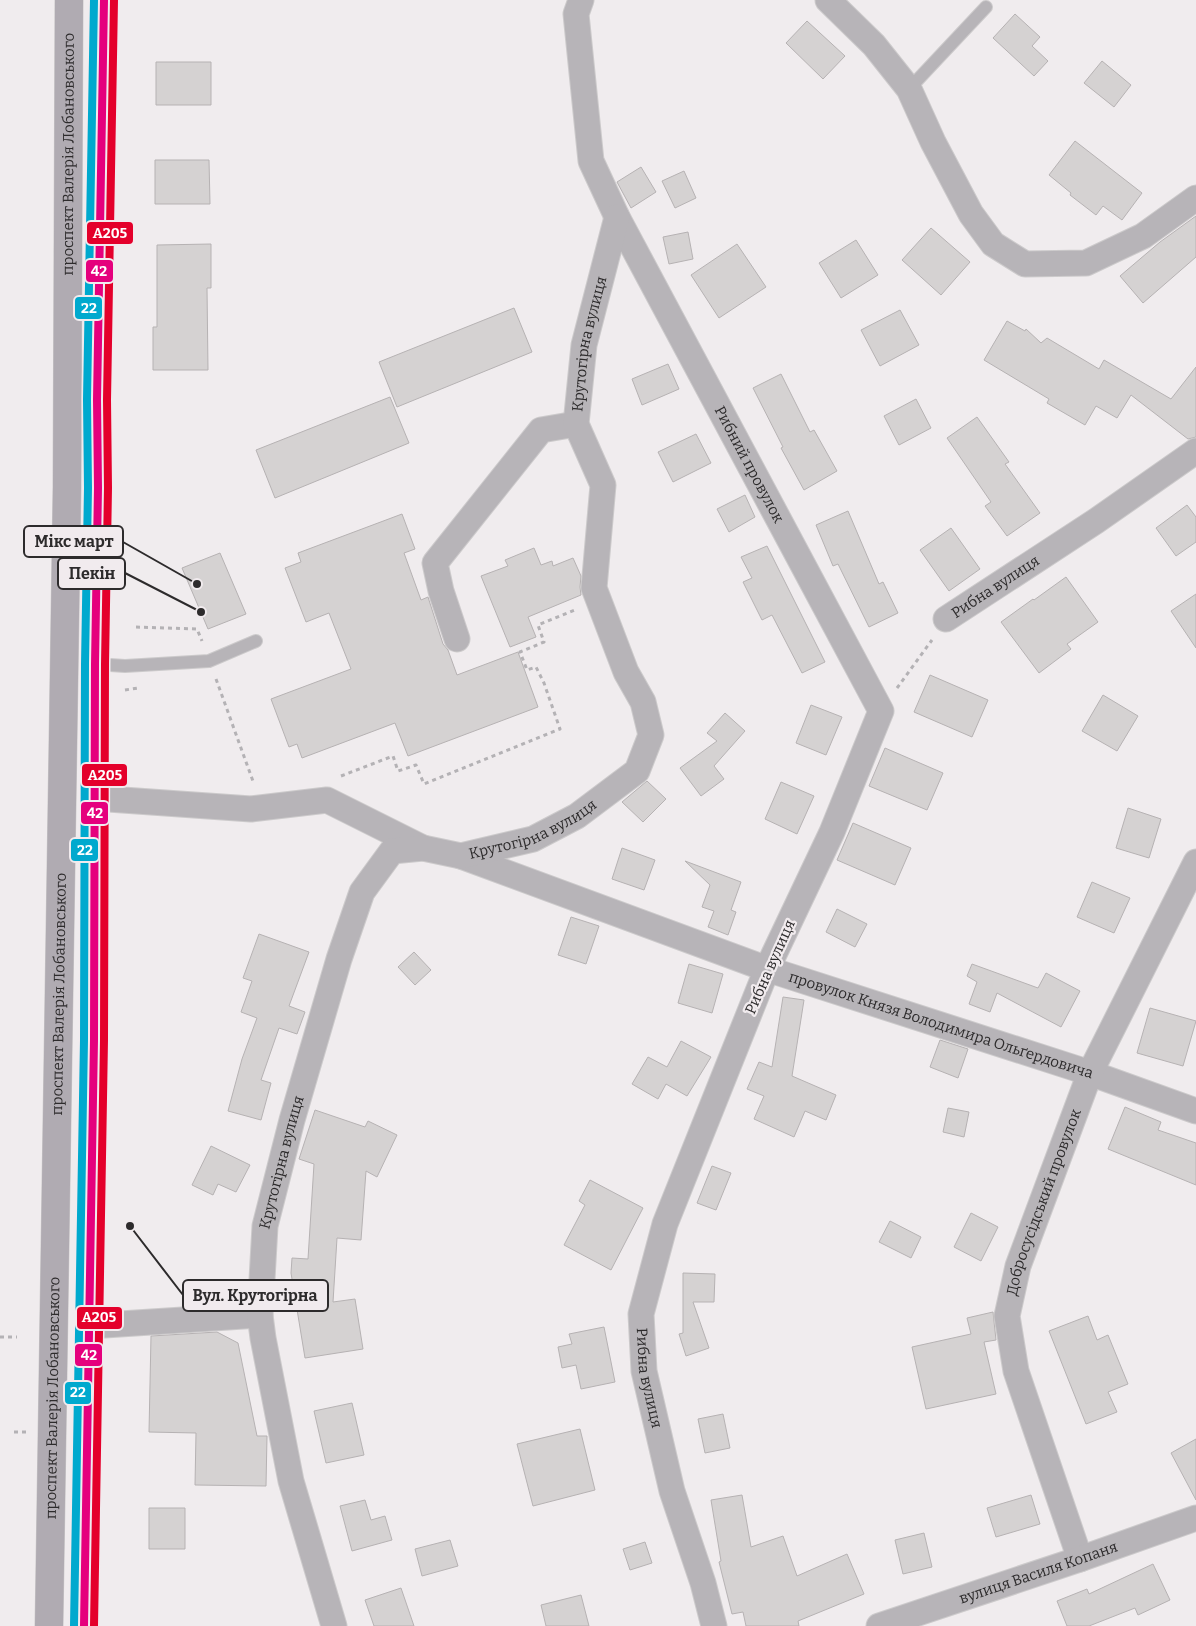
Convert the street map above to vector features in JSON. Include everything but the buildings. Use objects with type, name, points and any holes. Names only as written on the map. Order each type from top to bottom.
[{"type":"main road","name":"проспект Валерія Лобановського","points":[[49,1626],[67,487],[69,0]]},
{"type":"main road","name":"проспект Валерія Лобановського","points":[[84,1626],[94,1040],[97,400],[104,0]]},
{"type":"street","points":[[581,0],[576,14],[590,161],[616,218]]},
{"type":"street","points":[[828,0],[874,45],[909,89],[933,142],[971,214],[993,244],[1025,264],[1086,264],[1143,236],[1196,198]]},
{"type":"street","name":"Крутогірна вулиця","points":[[334,1626],[292,1481],[260,1315],[266,1226],[292,1120],[342,951],[362,892],[392,851],[423,848],[461,856],[533,839],[577,816],[636,771],[651,735],[643,702],[626,672],[594,588],[603,485],[576,424],[584,346],[616,218]]},
{"type":"street","name":"Рибний провулок","points":[[616,218],[881,711]]},
{"type":"street","points":[[457,639],[441,591],[436,564],[541,430],[576,424]]},
{"type":"street","name":"Рибна вулиця","points":[[946,619],[1096,521],[1196,451]]},
{"type":"street","name":"Рибна вулиця","points":[[714,1626],[703,1583],[672,1491],[644,1371],[641,1314],[665,1224],[767,969],[832,832],[881,711]]},
{"type":"street","points":[[94,798],[250,809],[327,800],[423,848]]},
{"type":"street","name":"провулок Князя Володимира Ольґердовича","points":[[461,856],[767,969],[1090,1073],[1196,1111]]},
{"type":"street","name":"Добросусідський провулок","points":[[1080,1559],[1016,1371],[1007,1316],[1018,1266],[1090,1073],[1196,862]]},
{"type":"street","points":[[89,1326],[260,1315]]},
{"type":"street","name":"вулиця Василя Копаня","points":[[879,1626],[1196,1518]]},
{"type":"lane","points":[[909,89],[986,7]]},
{"type":"lane","points":[[95,664],[125,666],[209,661],[256,641]]},
{"type":"path","points":[[341,776],[393,756],[398,771],[416,765],[424,784],[560,729],[544,683],[536,667],[527,670],[520,652],[544,642],[538,624],[600,602]]},
{"type":"path","name":"Рибна вулиця","points":[[881,711],[946,619]]},
{"type":"path","points":[[125,666],[125,699]]},
{"type":"path","points":[[214,675],[224,697],[256,789]]},
{"type":"path","points":[[0,1337],[17,1337]]},
{"type":"transit line","name":"22","points":[[74,1626],[84,1040],[87,400],[94,0]]},
{"type":"transit line","name":"42","points":[[84,1626],[94,1040],[97,400],[104,0]]},
{"type":"transit line","name":"А205","points":[[94,1626],[104,1040],[107,400],[114,0]]},
{"type":"place","name":"Мікс март","points":[[197,584]]},
{"type":"place","name":"Пекін","points":[[201,612]]},
{"type":"place","name":"Вул. Крутогірна","points":[[130,1226]]}]
